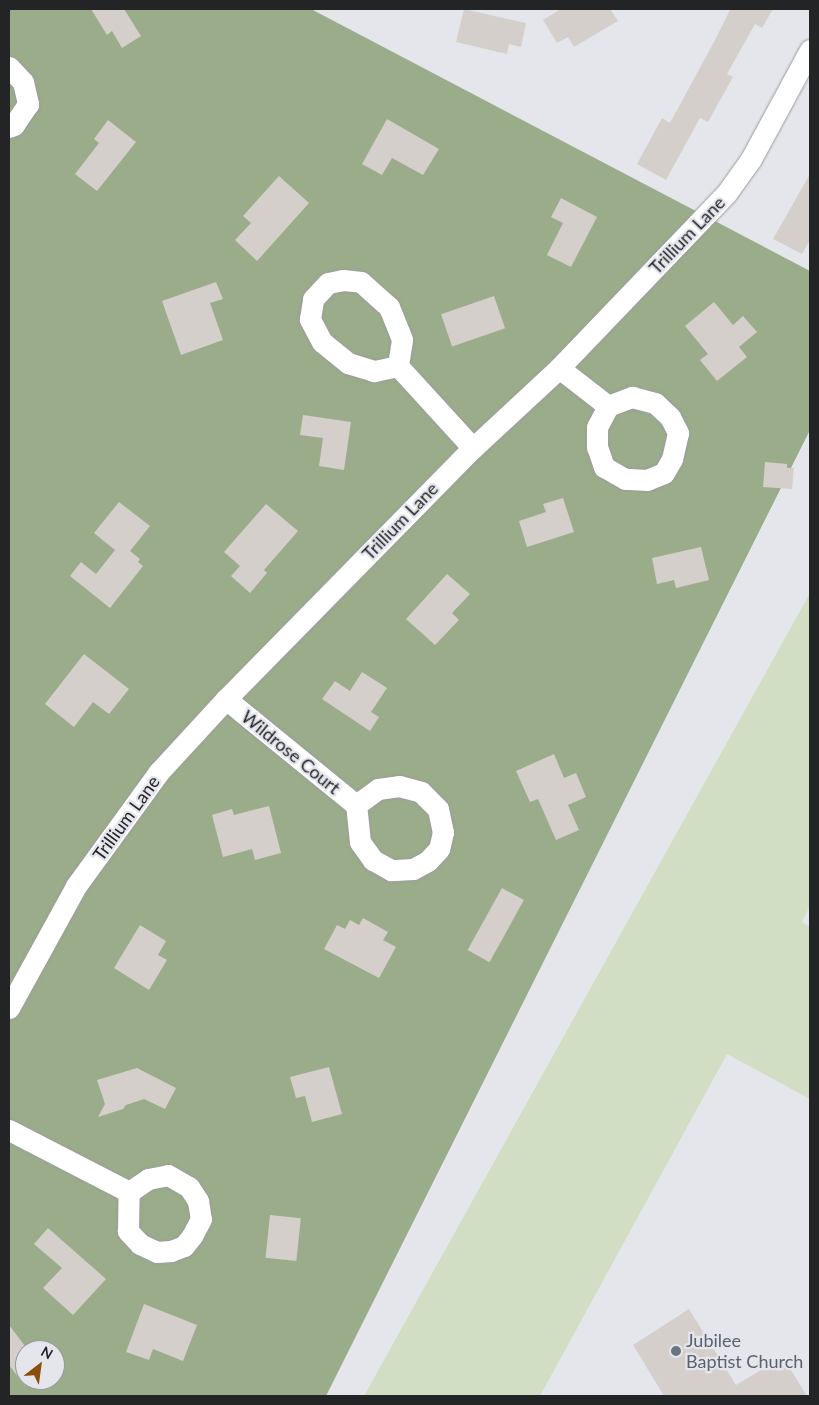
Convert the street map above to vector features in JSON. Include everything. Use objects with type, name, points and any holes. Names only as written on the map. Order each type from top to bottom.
[{"type":"street","name":"Trillium Lane","points":[[9,1008],[76,886],[158,773],[226,699],[472,448],[559,368],[726,194],[751,159],[810,50]]},
{"type":"street","points":[[9,67],[23,82],[28,104],[14,126],[9,127]]},
{"type":"street","points":[[344,280],[362,282],[389,307],[402,340],[398,366],[374,371],[348,363],[322,342],[310,319],[313,299],[328,283],[344,280]]},
{"type":"street","points":[[398,366],[472,448]]},
{"type":"street","points":[[559,368],[608,406]]},
{"type":"street","name":"Wildrose Court","points":[[226,699],[356,805],[360,842],[373,860],[391,870],[413,869],[428,861],[439,849],[442,832],[438,809],[421,792],[399,786],[378,789],[356,805]]},
{"type":"street","points":[[9,1130],[129,1192]]},
{"type":"green space","points":[[9,9],[311,9],[810,271],[810,430],[326,1396],[9,1396]]},
{"type":"green space","points":[[810,593],[810,906],[802,922],[810,927],[810,1099],[727,1054],[540,1396],[364,1396]]},
{"type":"building","points":[[91,9],[124,9],[141,36],[122,48],[112,31],[107,35]]},
{"type":"building","points":[[464,9],[526,23],[521,47],[509,44],[507,54],[456,42]]},
{"type":"building","points":[[561,9],[610,9],[618,21],[574,47],[568,37],[557,43],[543,20]]},
{"type":"building","points":[[728,9],[773,9],[762,28],[755,24],[727,74],[733,77],[708,122],[700,118],[666,180],[637,164],[662,118],[670,123],[715,40],[730,10]]},
{"type":"building","points":[[387,119],[439,149],[423,175],[392,158],[382,175],[362,164]]},
{"type":"building","points":[[108,120],[136,142],[97,191],[75,174],[99,143],[94,139]]},
{"type":"building","points":[[810,174],[810,240],[802,254],[773,239]]},
{"type":"building","points":[[279,176],[309,203],[257,261],[235,240],[251,223],[243,216]]},
{"type":"building","points":[[561,198],[597,217],[571,267],[547,255],[563,223],[551,217]]},
{"type":"building","points":[[216,282],[223,299],[210,303],[223,340],[181,355],[162,301]]},
{"type":"building","points":[[494,296],[505,328],[452,346],[441,314]]},
{"type":"building","points":[[714,302],[733,325],[743,316],[757,332],[739,347],[747,357],[717,381],[700,360],[708,354],[685,326]]},
{"type":"building","points":[[303,415],[351,422],[344,470],[319,466],[323,438],[300,435]]},
{"type":"building","points":[[765,462],[787,464],[787,468],[794,468],[792,489],[763,487]]},
{"type":"building","points":[[563,498],[574,532],[527,547],[519,521],[546,512],[543,504]]},
{"type":"building","points":[[119,502],[150,526],[130,551],[140,559],[138,562],[143,566],[110,608],[70,576],[81,562],[96,574],[115,550],[94,533]]},
{"type":"building","points":[[266,504],[298,531],[264,570],[267,573],[250,593],[231,576],[240,566],[224,552]]},
{"type":"building","points":[[701,547],[709,580],[676,588],[674,580],[657,584],[652,558]]},
{"type":"building","points":[[447,574],[470,594],[452,613],[459,620],[435,645],[406,619]]},
{"type":"building","points":[[84,654],[129,689],[109,714],[93,702],[74,727],[45,704]]},
{"type":"building","points":[[362,672],[387,688],[371,712],[379,717],[370,731],[322,699],[335,681],[350,691]]},
{"type":"building","points":[[554,754],[564,778],[576,773],[586,797],[568,805],[579,830],[556,840],[538,799],[530,802],[516,771]]},
{"type":"building","points":[[269,806],[281,853],[255,860],[252,849],[223,857],[212,815],[232,809],[234,815]]},
{"type":"building","points":[[502,888],[524,900],[489,962],[468,950]]},
{"type":"building","points":[[363,918],[388,932],[383,940],[396,947],[379,978],[324,949],[337,925],[345,929],[350,920],[359,925]]},
{"type":"building","points":[[140,925],[166,941],[158,955],[167,960],[149,990],[114,968]]},
{"type":"building","points":[[329,1067],[342,1114],[312,1122],[305,1096],[296,1098],[290,1077]]},
{"type":"building","points":[[137,1068],[176,1088],[165,1109],[144,1099],[126,1105],[123,1109],[98,1117],[105,1104],[97,1080]]},
{"type":"building","points":[[270,1215],[301,1218],[296,1261],[266,1258]]},
{"type":"building","points":[[48,1228],[106,1279],[73,1315],[43,1288],[62,1268],[34,1244]]},
{"type":"building","points":[[144,1304],[197,1325],[183,1361],[153,1349],[149,1360],[126,1352]]},
{"type":"building","name":"Jubilee Baptist Church","points":[[689,1309],[736,1385],[783,1357],[807,1396],[664,1396],[633,1345]]},
{"type":"building","points":[[9,1325],[20,1340],[15,1340],[15,1373],[9,1365]]},
{"type":"place","name":"Jubilee Baptist Church","points":[[676,1351]]}]
